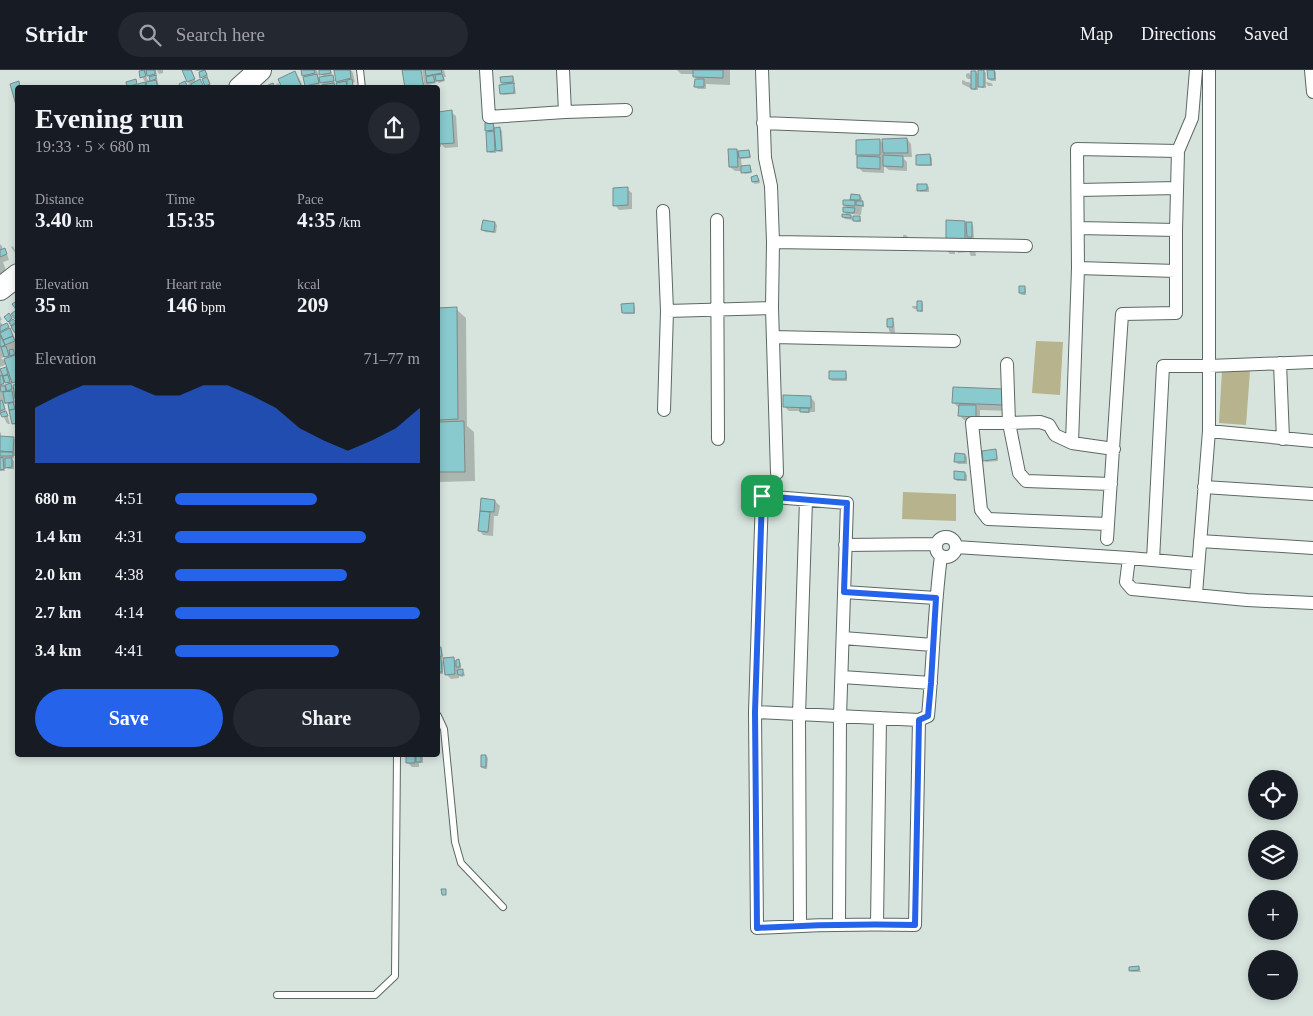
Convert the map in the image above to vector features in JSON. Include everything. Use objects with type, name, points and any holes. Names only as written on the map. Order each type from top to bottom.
[{"type":"highway","points":[[243,85],[260,70]]},
{"type":"highway","points":[[0,289],[15,277]]},
{"type":"street","points":[[486,70],[489,117],[626,110]]},
{"type":"street","points":[[563,70],[566,112]]},
{"type":"street","points":[[762,70],[765,158],[771,186],[773,242],[772,308],[777,473]]},
{"type":"street","points":[[1107,539],[1122,314],[1176,313],[1178,151],[1192,118],[1196,70]]},
{"type":"street","points":[[1196,594],[1209,431],[1209,70]]},
{"type":"street","points":[[1312,70],[1313,92]]},
{"type":"street","points":[[763,123],[912,129]]},
{"type":"street","points":[[1072,443],[1078,268],[1077,149],[1178,151]]},
{"type":"street","points":[[1078,190],[1177,188]]},
{"type":"street","points":[[663,211],[667,311],[664,410]]},
{"type":"street","points":[[716,220],[718,439]]},
{"type":"street","points":[[1078,228],[1176,230]]},
{"type":"street","points":[[773,242],[1026,246]]},
{"type":"street","points":[[1078,268],[1176,271]]},
{"type":"street","points":[[667,311],[772,308]]},
{"type":"street","points":[[773,337],[954,341]]},
{"type":"street","points":[[1153,560],[1162,366],[1313,362]]},
{"type":"street","points":[[1280,363],[1283,439]]},
{"type":"street","points":[[1007,364],[1009,423],[1019,473],[1026,481],[1110,484]]},
{"type":"street","points":[[1107,524],[988,519],[981,510],[972,423],[1040,422],[1049,425],[1055,434],[1072,443],[1114,449]]},
{"type":"street","points":[[1209,431],[1313,442]]},
{"type":"street","points":[[1204,487],[1313,494]]},
{"type":"street","points":[[839,925],[840,717],[847,503],[762,496],[755,712],[757,928],[800,925],[839,925],[877,924],[915,925],[919,720]]},
{"type":"street","points":[[800,925],[799,715],[806,500]]},
{"type":"street","points":[[755,712],[919,720],[928,716],[940,539],[947,537],[953,540],[956,547],[1198,564]]},
{"type":"street","points":[[1200,541],[1313,548]]},
{"type":"street","points":[[845,545],[938,550]]},
{"type":"street","points":[[1129,558],[1126,582],[1132,589],[1247,600],[1313,603]]},
{"type":"street","points":[[844,592],[936,598]]},
{"type":"street","points":[[843,638],[933,645]]},
{"type":"street","points":[[842,678],[931,683]]},
{"type":"street","points":[[877,924],[880,718]]},
{"type":"lane","points":[[360,70],[362,85]]},
{"type":"lane","points":[[440,720],[444,729],[455,842],[461,863],[503,907]]},
{"type":"lane","points":[[277,995],[375,996],[395,976],[396,757]]},
{"type":"shaded area","points":[[1036,341],[1063,342],[1060,395],[1032,393]]},
{"type":"shaded area","points":[[1222,370],[1250,371],[1246,425],[1219,423]]},
{"type":"shaded area","points":[[903,492],[956,494],[956,521],[902,519]]},
{"type":"building","points":[[144,70],[146,76],[140,78],[139,71]]},
{"type":"building","points":[[146,70],[155,70],[155,74],[147,76]]},
{"type":"building","points":[[182,70],[191,70],[195,79],[187,82]]},
{"type":"building","points":[[205,70],[207,75],[200,78],[199,72]]},
{"type":"building","points":[[301,70],[314,70],[315,73],[302,76]]},
{"type":"building","points":[[319,70],[330,70],[331,73],[319,75]]},
{"type":"building","points":[[334,70],[350,70],[351,78],[336,82]]},
{"type":"building","points":[[402,70],[421,70],[424,85],[404,85]]},
{"type":"building","points":[[425,70],[441,70],[442,73],[426,76]]},
{"type":"building","points":[[693,70],[723,70],[723,78],[693,77]]},
{"type":"building","points":[[978,70],[984,70],[984,87],[978,87]]},
{"type":"building","points":[[987,70],[994,70],[995,79],[988,79]]},
{"type":"building","points":[[295,71],[301,85],[281,85],[278,79]]},
{"type":"building","points":[[971,71],[976,71],[976,89],[971,89]]},
{"type":"building","points":[[317,74],[319,83],[305,85],[303,77]]},
{"type":"building","points":[[442,74],[444,80],[436,81],[435,75]]},
{"type":"building","points":[[156,75],[156,79],[150,81],[149,77]]},
{"type":"building","points":[[333,75],[334,81],[320,83],[319,77]]},
{"type":"building","points":[[433,75],[435,82],[427,83],[426,77]]},
{"type":"building","points":[[513,76],[513,82],[501,83],[500,77]]},
{"type":"building","points":[[207,77],[210,84],[205,85],[202,79]]},
{"type":"building","points":[[136,79],[137,84],[127,85],[126,82]]},
{"type":"building","points":[[200,79],[203,85],[192,85]]},
{"type":"building","points":[[352,79],[353,85],[347,85],[347,80]]},
{"type":"building","points":[[695,79],[704,79],[704,87],[694,87]]},
{"type":"building","points":[[156,80],[157,85],[146,85],[146,82]]},
{"type":"building","points":[[19,81],[20,85],[15,85],[15,102],[10,84]]},
{"type":"building","points":[[185,81],[187,85],[179,85]]},
{"type":"building","points":[[346,81],[347,85],[336,85],[336,83]]},
{"type":"building","points":[[514,83],[514,93],[500,94],[499,85]]},
{"type":"building","points":[[452,110],[454,143],[440,144],[440,112]]},
{"type":"building","points":[[493,122],[494,130],[485,131],[485,123]]},
{"type":"building","points":[[500,127],[502,150],[496,151],[494,128]]},
{"type":"building","points":[[494,131],[495,151],[487,152],[486,132]]},
{"type":"building","points":[[907,138],[908,153],[883,153],[882,139]]},
{"type":"building","points":[[880,139],[880,155],[856,155],[856,140]]},
{"type":"building","points":[[728,149],[737,149],[738,167],[729,167]]},
{"type":"building","points":[[749,150],[750,157],[739,158],[738,151]]},
{"type":"building","points":[[930,154],[931,165],[916,165],[916,155]]},
{"type":"building","points":[[883,155],[903,156],[903,167],[883,166]]},
{"type":"building","points":[[857,156],[880,157],[880,169],[857,168]]},
{"type":"building","points":[[750,165],[751,172],[741,173],[741,166]]},
{"type":"building","points":[[757,175],[759,181],[752,182],[751,177]]},
{"type":"building","points":[[917,184],[927,184],[927,190],[917,191]]},
{"type":"building","points":[[628,187],[628,205],[613,206],[613,188]]},
{"type":"building","points":[[851,194],[860,195],[860,200],[850,200]]},
{"type":"building","points":[[843,200],[855,200],[855,206],[843,205]]},
{"type":"building","points":[[856,201],[863,201],[863,206],[856,205]]},
{"type":"building","points":[[843,207],[855,208],[854,213],[843,212]]},
{"type":"building","points":[[842,214],[851,215],[851,218],[842,217]]},
{"type":"building","points":[[853,216],[860,216],[860,221],[853,221]]},
{"type":"building","points":[[483,220],[495,222],[494,232],[481,230]]},
{"type":"building","points":[[946,220],[965,221],[965,241],[946,240]]},
{"type":"building","points":[[966,222],[972,222],[972,237],[967,237]]},
{"type":"building","points":[[5,248],[7,254],[0,257],[0,250]]},
{"type":"building","points":[[1019,286],[1025,286],[1025,293],[1019,293]]},
{"type":"building","points":[[917,301],[922,301],[922,311],[917,311]]},
{"type":"building","points":[[634,303],[634,313],[622,313],[621,304]]},
{"type":"building","points":[[457,307],[458,419],[440,420],[440,308]]},
{"type":"building","points":[[9,313],[12,318],[8,322],[4,317]]},
{"type":"building","points":[[893,318],[893,327],[887,327],[887,319]]},
{"type":"building","points":[[13,319],[15,321],[11,326],[9,322]]},
{"type":"building","points":[[7,323],[9,327],[0,332],[0,326]]},
{"type":"building","points":[[15,324],[15,333],[11,327]]},
{"type":"building","points":[[10,328],[13,336],[3,340],[0,333]]},
{"type":"building","points":[[0,335],[5,345],[1,347],[0,345]]},
{"type":"building","points":[[13,336],[15,341],[5,345],[3,340]]},
{"type":"building","points":[[6,346],[9,356],[4,357],[1,347]]},
{"type":"building","points":[[13,349],[15,354],[10,356],[9,350]]},
{"type":"building","points":[[15,355],[15,382],[12,383],[4,359]]},
{"type":"building","points":[[6,367],[8,374],[3,376],[0,369]]},
{"type":"building","points":[[829,371],[846,371],[846,379],[829,379]]},
{"type":"building","points":[[2,375],[4,383],[0,385],[0,376]]},
{"type":"building","points":[[8,375],[10,382],[5,383],[3,376]]},
{"type":"building","points":[[11,383],[12,389],[7,391],[5,385]]},
{"type":"building","points":[[0,386],[5,386],[6,391],[1,392]]},
{"type":"building","points":[[953,387],[1004,389],[1003,405],[952,403]]},
{"type":"building","points":[[12,391],[14,402],[5,403],[3,392]]},
{"type":"building","points":[[783,395],[811,396],[811,408],[783,407]]},
{"type":"building","points":[[2,400],[5,409],[0,411],[0,401]]},
{"type":"building","points":[[13,402],[15,409],[9,410],[8,404]]},
{"type":"building","points":[[959,405],[976,405],[976,417],[958,416]]},
{"type":"building","points":[[800,408],[809,408],[809,412],[800,412]]},
{"type":"building","points":[[15,409],[15,424],[12,424],[9,410]]},
{"type":"building","points":[[6,411],[8,416],[2,417],[0,413]]},
{"type":"building","points":[[464,421],[465,472],[440,472],[440,422]]},
{"type":"building","points":[[0,436],[14,437],[13,452],[0,451]]},
{"type":"building","points":[[996,449],[997,459],[983,461],[982,451]]},
{"type":"building","points":[[0,452],[13,452],[13,456],[0,456]]},
{"type":"building","points":[[955,453],[965,454],[965,462],[954,462]]},
{"type":"building","points":[[3,457],[4,469],[0,470],[0,458]]},
{"type":"building","points":[[5,458],[12,458],[12,467],[5,468]]},
{"type":"building","points":[[954,471],[965,472],[965,480],[954,479]]},
{"type":"building","points":[[481,498],[495,500],[494,512],[480,511]]},
{"type":"building","points":[[480,511],[490,512],[488,532],[478,531]]},
{"type":"building","points":[[454,657],[455,674],[445,675],[443,658]]},
{"type":"building","points":[[440,658],[441,658],[442,672],[440,672]]},
{"type":"building","points":[[459,659],[460,667],[456,667],[456,660]]},
{"type":"building","points":[[463,669],[463,675],[458,675],[457,670]]},
{"type":"building","points":[[481,755],[486,755],[486,767],[481,767]]},
{"type":"building","points":[[406,757],[415,757],[415,763],[406,763]]},
{"type":"building","points":[[416,757],[421,757],[421,762],[416,762]]},
{"type":"building","points":[[441,889],[446,889],[446,895],[442,895]]},
{"type":"building","points":[[1139,966],[1139,970],[1129,971],[1129,967]]},
{"type":"route","points":[[762,496],[847,503],[844,592],[936,598],[928,716],[919,720],[915,925],[800,925],[757,928],[755,712],[762,496]]}]
